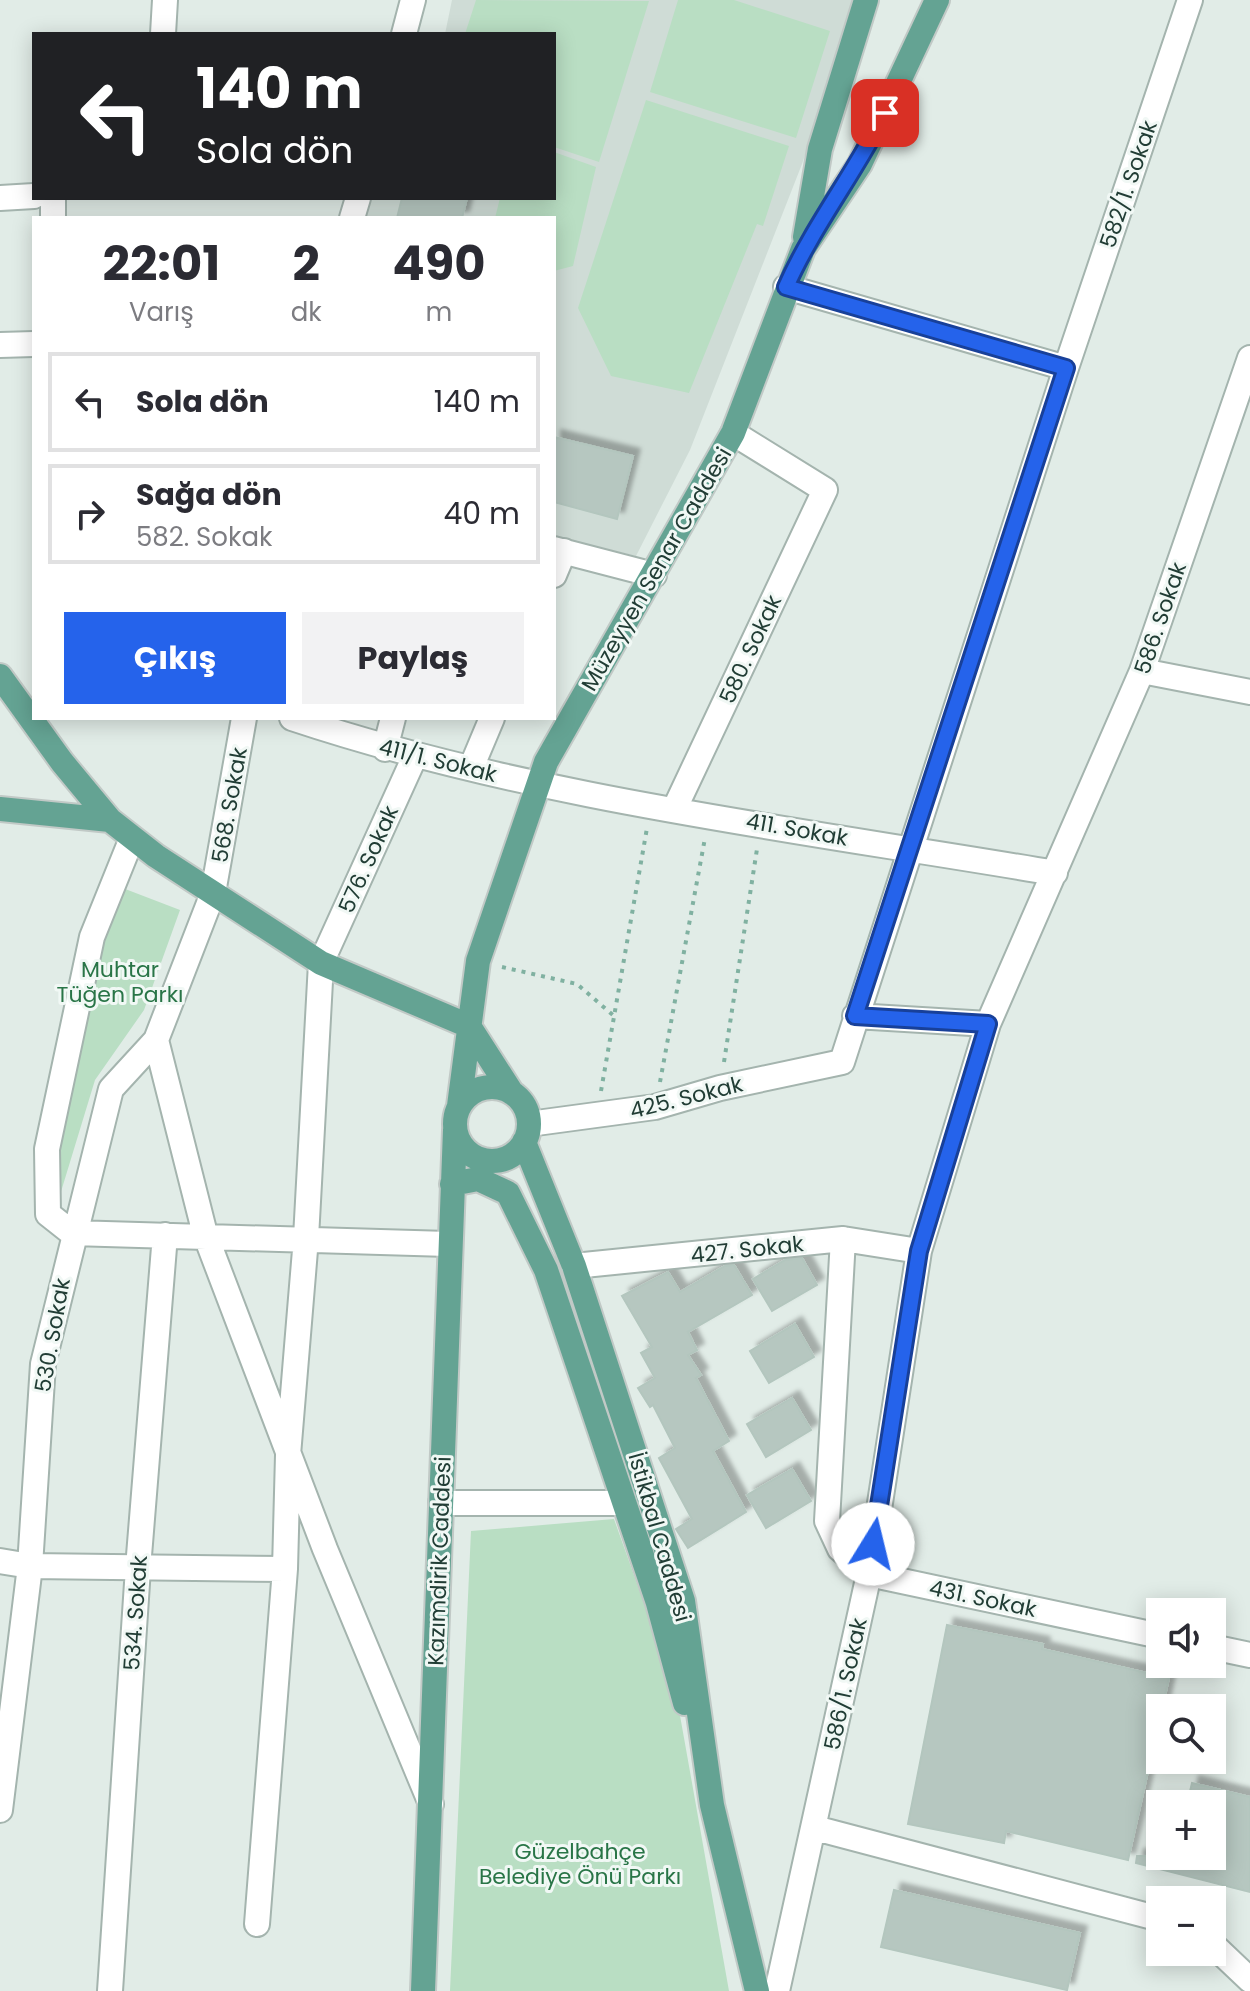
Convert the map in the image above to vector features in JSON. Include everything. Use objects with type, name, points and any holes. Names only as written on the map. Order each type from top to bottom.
[{"type":"main road","name":"Müzeyyen Senar Caddesi","points":[[803,249],[820,149],[866,0]]},
{"type":"main road","name":"Müzeyyen Senar Caddesi","points":[[457,1118],[478,961],[546,762],[733,433],[803,249],[860,164],[937,0]]},
{"type":"main road","points":[[0,676],[62,762],[110,820],[132,838],[321,963],[469,1026],[521,1102],[526,1133],[508,1157],[492,1161],[466,1152],[457,1118],[466,1096],[489,1087],[512,1093]]},
{"type":"main road","points":[[0,809],[110,820]]},
{"type":"main road","name":"Kazımdirik Caddesi","points":[[423,1991],[432,1806],[448,1244],[457,1118]]},
{"type":"main road","name":"İstikbal Caddesi","points":[[526,1133],[574,1266],[683,1601],[712,1805],[757,1991]]},
{"type":"main road","points":[[492,1161],[546,1270],[658,1603],[712,1805]]},
{"type":"main road","points":[[452,1184],[478,1179],[508,1193]]},
{"type":"street","points":[[163,32],[165,0]]},
{"type":"street","points":[[405,32],[413,0]]},
{"type":"street","name":"582/1. Sokak","points":[[842,1062],[1066,368],[1190,0]]},
{"type":"street","points":[[0,198],[32,196]]},
{"type":"street","points":[[786,287],[1066,368]]},
{"type":"street","points":[[0,345],[32,344]]},
{"type":"street","name":"586. Sokak","points":[[1055,873],[1142,671],[1250,358]]},
{"type":"street","name":"580. Sokak","points":[[663,806],[825,490],[733,433]]},
{"type":"street","points":[[559,550],[654,575]]},
{"type":"street","points":[[1142,671],[1250,692]]},
{"type":"street","name":"568. Sokak","points":[[213,893],[244,720]]},
{"type":"street","name":"411/1. Sokak","points":[[298,720],[385,749],[539,784]]},
{"type":"street","points":[[385,749],[392,720]]},
{"type":"street","points":[[471,768],[491,720]]},
{"type":"street","name":"576. Sokak","points":[[321,963],[415,756]]},
{"type":"street","name":"411. Sokak","points":[[539,784],[1055,873]]},
{"type":"street","points":[[132,838],[92,937],[47,1149],[48,1214],[72,1233],[205,1234],[448,1244]]},
{"type":"street","name":"586/1. Sokak","points":[[777,1991],[869,1574],[919,1251],[988,1024],[1055,873]]},
{"type":"street","name":"530. Sokak","points":[[0,1810],[30,1566],[43,1364],[72,1233],[111,1089],[156,1040],[213,893]]},
{"type":"street","points":[[257,1924],[285,1569],[288,1455],[306,1238],[321,963]]},
{"type":"street","points":[[855,1016],[988,1024]]},
{"type":"street","points":[[156,1040],[205,1234],[288,1455],[432,1806]]},
{"type":"street","name":"425. Sokak","points":[[526,1133],[655,1107],[720,1088],[842,1062]]},
{"type":"street","name":"534. Sokak","points":[[110,1991],[138,1568],[165,1235]]},
{"type":"street","name":"427. Sokak","points":[[574,1266],[843,1239],[919,1251]]},
{"type":"street","name":"431. Sokak","points":[[843,1239],[827,1521],[840,1549],[869,1574],[1146,1633]]},
{"type":"street","points":[[441,1503],[624,1503]]},
{"type":"street","points":[[0,1561],[30,1566],[285,1569]]},
{"type":"street","points":[[1226,1650],[1250,1655]]},
{"type":"street","points":[[815,1828],[1146,1915]]},
{"type":"street","points":[[1226,1957],[1250,1980]]},
{"type":"path","points":[[596,1117],[614,1016],[663,806]]},
{"type":"path","points":[[655,1107],[710,814]]},
{"type":"path","points":[[720,1088],[761,823]]},
{"type":"path","points":[[478,961],[577,984],[614,1016]]},
{"type":"shaded area","points":[[452,0],[857,0],[802,164],[690,450],[636,556],[556,536],[556,216],[363,216],[367,200],[556,200],[556,32],[445,32]]},
{"type":"green space","points":[[476,0],[649,1],[599,162],[556,148],[556,32],[466,32]]},
{"type":"green space","points":[[678,0],[734,0],[830,31],[796,138],[650,92]]},
{"type":"green space","points":[[646,100],[789,146],[763,226],[757,224],[689,393],[611,376],[578,308]]},
{"type":"green space","points":[[556,153],[596,167],[573,266],[556,270],[556,216],[496,216],[500,200],[556,200]]},
{"type":"green space","name":"Muhtar Tüğen Parkı","points":[[120,887],[180,910],[144,1010],[95,1080],[56,1208],[52,1183],[69,1050]]},
{"type":"green space","name":"Güzelbahçe Belediye Önü Parkı","points":[[614,1519],[676,1693],[729,1991],[450,1991],[471,1531]]},
{"type":"building","points":[[402,200],[466,200],[462,216],[398,216]]},
{"type":"building","points":[[556,437],[633,456],[617,519],[556,503]]},
{"type":"building","points":[[802,1258],[817,1285],[772,1311],[753,1279],[785,1260]]},
{"type":"building","points":[[734,1265],[752,1295],[688,1332],[697,1350],[688,1355],[701,1375],[696,1378],[729,1441],[713,1451],[746,1512],[688,1548],[676,1529],[692,1519],[659,1458],[675,1448],[653,1405],[650,1407],[638,1388],[655,1378],[641,1353],[652,1347],[622,1296],[668,1272],[680,1292],[725,1266]]},
{"type":"building","points":[[795,1324],[814,1357],[769,1383],[750,1351]]},
{"type":"building","points":[[792,1398],[811,1430],[766,1457],[747,1424]]},
{"type":"building","points":[[792,1469],[811,1501],[766,1528],[747,1495]]},
{"type":"building","points":[[947,1625],[1043,1644],[1042,1649],[1146,1673],[1146,1678],[1169,1678],[1165,1694],[1146,1694],[1147,1774],[1128,1860],[1006,1831],[1004,1843],[908,1824]]},
{"type":"building","points":[[1192,1783],[1221,1790],[1190,1790]]},
{"type":"building","points":[[1226,1791],[1250,1797],[1250,1892],[1164,1870],[1226,1870]]},
{"type":"building","points":[[1137,1856],[1146,1856],[1146,1866],[1136,1863]]},
{"type":"building","points":[[894,1890],[1080,1933],[1067,1990],[881,1947]]},
{"type":"route","points":[[873,1544],[919,1251],[988,1024],[855,1016],[1066,368],[786,287],[803,249],[860,164],[885,113]]}]
